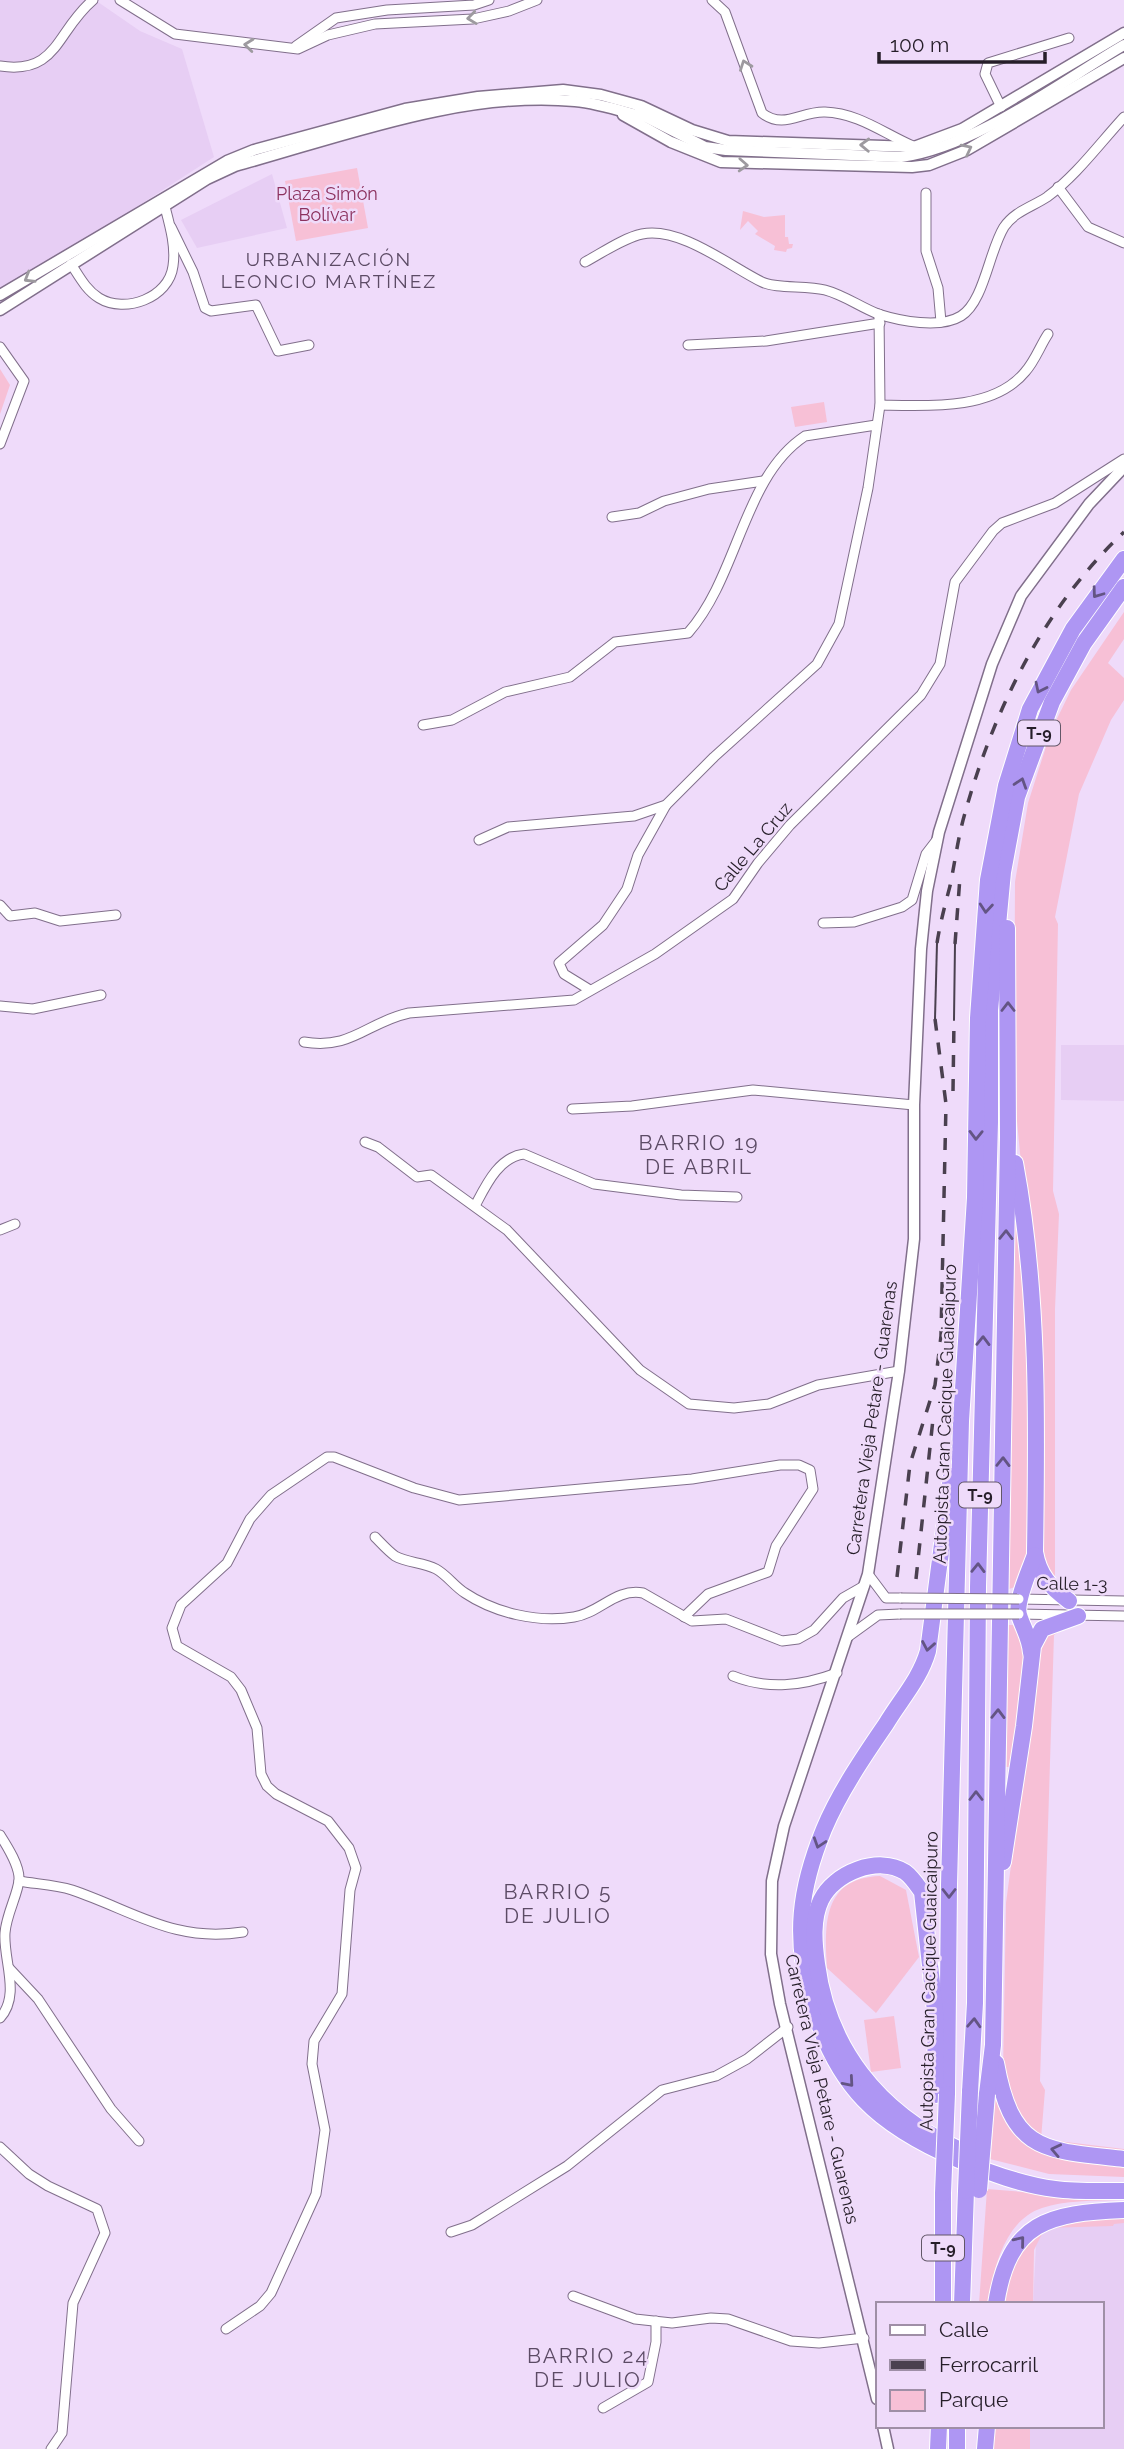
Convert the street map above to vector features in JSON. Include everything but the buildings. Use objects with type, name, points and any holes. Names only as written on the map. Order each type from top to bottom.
[{"type":"highway","name":"Autopista Gran Cacique Guaicaipuro","points":[[943,2302],[942,2094],[963,1384],[975,1198],[978,1018],[988,880],[1001,810],[1030,709],[1047,674],[1096,594],[1124,559]]},
{"type":"highway","name":"Autopista Gran Cacique Guaicaipuro","points":[[962,2302],[966,2227],[972,2190],[970,2092],[975,2003],[978,1561],[990,1122],[989,1010],[1010,823],[1032,748],[1052,702],[1084,643],[1124,587]]},
{"type":"highway","points":[[972,2190],[993,2045],[1008,1137],[1007,927],[1001,898]]},
{"type":"highway","points":[[1008,1137],[1026,1235],[1034,1331],[1038,1422],[1035,1552],[1037,1565],[1048,1584],[1069,1601]]},
{"type":"highway","points":[[963,1384],[934,1611],[923,1670],[886,1724],[825,1828],[802,1906],[801,1955],[825,2043],[842,2074],[879,2116],[898,2132],[940,2154],[1022,2183],[1057,2190],[1124,2191]]},
{"type":"highway","points":[[995,1880],[1002,1866],[1008,1837],[1031,1655],[1028,1632],[1019,1607],[1035,1552]]},
{"type":"highway","points":[[1031,1655],[1042,1629],[1078,1616]]},
{"type":"highway","points":[[942,2094],[922,1892],[911,1877],[900,1869],[882,1866],[862,1869],[840,1879],[821,1900],[815,1928],[815,1949],[819,1978],[832,2024],[852,2060],[879,2097],[903,2119],[930,2136],[1008,2170],[1058,2180],[1124,2181]]},
{"type":"highway","points":[[993,2045],[1005,2103],[1019,2129],[1032,2141],[1044,2148],[1124,2159]]},
{"type":"highway","points":[[996,2302],[1006,2260],[1021,2239],[1039,2222],[1084,2212],[1124,2210]]},
{"type":"highway","points":[[938,2449],[939,2428]]},
{"type":"highway","points":[[957,2428],[957,2449]]},
{"type":"highway","points":[[985,2449],[987,2428]]},
{"type":"street","points":[[0,66],[32,67],[47,57],[78,13],[93,0]]},
{"type":"street","points":[[120,0],[175,34],[292,49],[305,47],[328,35],[375,23],[473,19],[509,11],[537,0]]},
{"type":"street","points":[[292,49],[336,18],[387,10],[474,5],[489,0]]},
{"type":"street","points":[[712,0],[725,12],[762,113],[781,122],[817,111],[836,112],[856,117],[914,147]]},
{"type":"street","points":[[0,310],[207,179],[235,166],[423,115],[497,103],[578,101],[641,106],[711,137],[728,141],[914,147],[962,130],[1124,33]]},
{"type":"street","points":[[1001,107],[985,74],[988,63],[1069,38]]},
{"type":"street","points":[[0,295],[207,170],[254,150],[405,109],[478,97],[563,90],[617,105],[705,147],[901,157],[930,153],[982,129],[1124,45]]},
{"type":"street","points":[[617,105],[671,142],[721,162],[738,165],[912,167],[929,165],[967,150],[1124,58]]},
{"type":"street","points":[[688,345],[766,341],[879,319],[941,322],[962,316],[971,305],[1005,226],[1023,208],[1046,197],[1058,187],[1124,117]]},
{"type":"street","points":[[1058,187],[1088,227],[1124,243]]},
{"type":"street","points":[[926,192],[926,251],[938,288],[941,322]]},
{"type":"street","points":[[165,206],[205,308],[211,312],[256,305],[278,351],[309,345]]},
{"type":"street","points":[[71,264],[82,281],[101,299],[119,305],[138,302],[158,294],[168,280],[173,268],[171,227]]},
{"type":"street","points":[[585,262],[641,234],[659,234],[713,251],[765,284],[802,285],[828,290],[879,319]]},
{"type":"street","points":[[590,990],[564,974],[559,969],[559,963],[603,925],[627,889],[638,855],[666,805],[714,757],[817,664],[839,624],[868,488],[880,405],[879,319]]},
{"type":"street","points":[[880,405],[925,406],[1000,393],[1025,372],[1048,334]]},
{"type":"street","points":[[0,346],[24,381],[0,444]]},
{"type":"street","points":[[423,725],[452,720],[505,692],[570,677],[615,642],[688,633],[702,617],[725,575],[763,481],[796,442],[805,436],[876,425]]},
{"type":"street","name":"Calle La Cruz","points":[[304,1042],[344,1042],[394,1017],[409,1013],[573,1000],[655,954],[733,900],[758,863],[790,825],[921,695],[940,664],[955,582],[993,531],[1002,523],[1055,503],[1124,459]]},
{"type":"street","name":"Carretera Vieja Petare - Guarenas","points":[[876,2394],[771,1954],[772,1881],[784,1826],[868,1574],[899,1371],[914,1239],[914,1105],[921,949],[927,891],[937,839],[988,675],[1021,596],[1089,504],[1124,467]]},
{"type":"street","points":[[612,517],[639,513],[664,500],[709,489],[763,481]]},
{"type":"street","points":[[478,840],[508,827],[634,816],[666,805]]},
{"type":"street","points":[[823,923],[854,922],[902,907],[912,900],[926,853],[937,839]]},
{"type":"street","points":[[0,905],[10,916],[35,913],[60,921],[116,915]]},
{"type":"street","points":[[0,1006],[33,1009],[101,995]]},
{"type":"street","points":[[572,1109],[632,1106],[753,1090],[914,1105]]},
{"type":"street","points":[[365,1142],[377,1147],[417,1177],[431,1175],[475,1204],[507,1230],[640,1370],[689,1404],[734,1408],[769,1404],[818,1385],[899,1371]]},
{"type":"street","points":[[475,1204],[495,1171],[514,1156],[524,1154],[594,1184],[681,1195],[737,1197]]},
{"type":"street","points":[[0,1230],[15,1224]]},
{"type":"street","points":[[226,2329],[260,2306],[271,2293],[316,2194],[326,2130],[312,2064],[314,2041],[342,1994],[350,1890],[356,1868],[349,1848],[328,1821],[276,1794],[267,1786],[261,1774],[257,1727],[241,1689],[231,1677],[181,1650],[173,1639],[174,1619],[181,1605],[227,1563],[250,1519],[271,1495],[327,1457],[334,1457],[414,1488],[459,1500],[692,1479],[780,1465],[799,1465],[810,1470],[813,1489],[776,1546],[768,1572],[708,1594],[684,1617]]},
{"type":"street","points":[[375,1537],[395,1556],[429,1565],[444,1573],[462,1591],[501,1611],[538,1617],[573,1618],[618,1595],[635,1591],[692,1621],[726,1619],[782,1641],[799,1639],[814,1630],[843,1598],[864,1586]]},
{"type":"street","points":[[868,1574],[886,1598],[1019,1607]]},
{"type":"street","name":"Calle 1-3","points":[[1019,1607],[1069,1601],[1124,1601]]},
{"type":"street","points":[[849,1636],[878,1615],[1019,1607]]},
{"type":"street","name":"Calle 1-3","points":[[1019,1607],[1078,1616],[1124,1616]]},
{"type":"street","points":[[733,1676],[756,1684],[782,1685],[811,1682],[837,1673]]},
{"type":"street","points":[[0,1835],[9,1850],[19,1881],[5,1936],[9,2001],[0,2018]]},
{"type":"street","points":[[19,1881],[70,1889],[150,1922],[198,1936],[243,1932]]},
{"type":"street","points":[[9,1968],[38,1999],[111,2109],[139,2141]]},
{"type":"street","points":[[451,2232],[472,2225],[567,2166],[663,2089],[716,2076],[747,2059],[788,2027]]},
{"type":"street","points":[[0,2147],[29,2174],[97,2209],[104,2225],[104,2241],[85,2272],[73,2303],[62,2433],[51,2449]]},
{"type":"street","points":[[573,2296],[635,2319],[729,2319],[780,2339],[802,2343],[864,2337]]},
{"type":"street","points":[[603,2408],[648,2382],[656,2342],[656,2321]]},
{"type":"street","points":[[883,2428],[888,2449]]},
{"type":"shaded area","points":[[0,0],[95,0],[140,31],[182,49],[214,157],[0,295]]},
{"type":"shaded area","points":[[272,174],[287,228],[197,248],[181,220]]},
{"type":"shaded area","points":[[1061,1045],[1124,1045],[1124,1101],[1061,1100]]},
{"type":"shaded area","points":[[1124,2219],[1124,2449],[1029,2449],[1029,2428],[1103,2428],[1103,2302],[1033,2302],[1037,2226]]},
{"type":"green space","name":"Plaza Simón Bolívar","points":[[357,168],[368,228],[296,241],[285,181]]},
{"type":"green space","points":[[743,211],[764,217],[785,215],[785,237],[788,237],[789,244],[793,244],[792,248],[786,252],[774,250],[775,246],[755,234],[758,231],[748,221],[740,230]]},
{"type":"green space","points":[[0,369],[10,385],[0,414]]},
{"type":"green space","points":[[824,402],[827,422],[795,427],[791,407]]},
{"type":"green space","points":[[1124,612],[1124,639],[1108,663],[1124,678],[1124,700],[1111,720],[1079,794],[1055,917],[1058,924],[1053,1191],[1059,1214],[1055,1309],[1055,1579],[1074,1589],[1063,1589],[1043,1569],[1042,1559],[1044,1425],[1014,1089],[1015,882],[1028,803],[1051,731],[1071,690]]},
{"type":"green space","points":[[1016,1209],[1029,1317],[1029,1552],[1015,1587],[1009,1589],[1011,1210]]},
{"type":"green space","points":[[1072,1624],[1054,1635],[1040,2081],[1045,2090],[1041,2139],[1124,2149],[1124,2156],[1066,2150],[1047,2145],[1031,2135],[1011,2107],[1003,2070],[1006,1903],[1041,1640],[1053,1629]]},
{"type":"green space","points":[[1003,1625],[1017,1625],[1024,1654],[1011,1767],[1001,1767]]},
{"type":"green space","points":[[880,1876],[906,1890],[919,1957],[876,2013],[827,1968],[826,1935],[827,1920],[837,1894],[847,1885],[861,1879]]},
{"type":"green space","points":[[894,2016],[901,2068],[871,2072],[864,2020]]},
{"type":"green space","points":[[993,2096],[1013,2130],[1124,2163],[1124,2177],[1049,2174],[990,2159]]},
{"type":"green space","points":[[987,2189],[1118,2200],[1060,2204],[1029,2214],[1019,2223],[1003,2248],[993,2276],[989,2302],[979,2302]]},
{"type":"green space","points":[[1124,2215],[1124,2223],[1113,2226],[1045,2228],[1034,2250],[1033,2302],[1002,2302],[1007,2276],[1015,2255],[1026,2240],[1040,2230],[1057,2223]]},
{"type":"green space","points":[[991,2428],[1030,2428],[1030,2449],[990,2449]]},
{"type":"tram line","points":[[935,1019],[937,943]]},
{"type":"tram line","points":[[954,1020],[955,944]]},
{"type":"railway","points":[[937,943],[965,813],[977,774],[1007,698],[1046,626],[1069,593],[1095,561],[1124,532]]},
{"type":"railway","points":[[955,944],[960,877]]},
{"type":"railway","points":[[897,1577],[910,1464],[935,1385],[941,1336],[946,1104],[935,1019]]},
{"type":"railway","points":[[953,1091],[954,1020]]},
{"type":"railway","points":[[916,1579],[933,1419]]},
{"type":"district","name":"URBANIZACIÓN LEONCIO MARTÍNEZ","points":[[329,270]]},
{"type":"district","name":"BARRIO 19 DE ABRIL","points":[[699,1155]]},
{"type":"district","name":"BARRIO 5 DE JULIO","points":[[558,1904]]},
{"type":"district","name":"BARRIO 24 DE JULIO","points":[[588,2368]]}]
